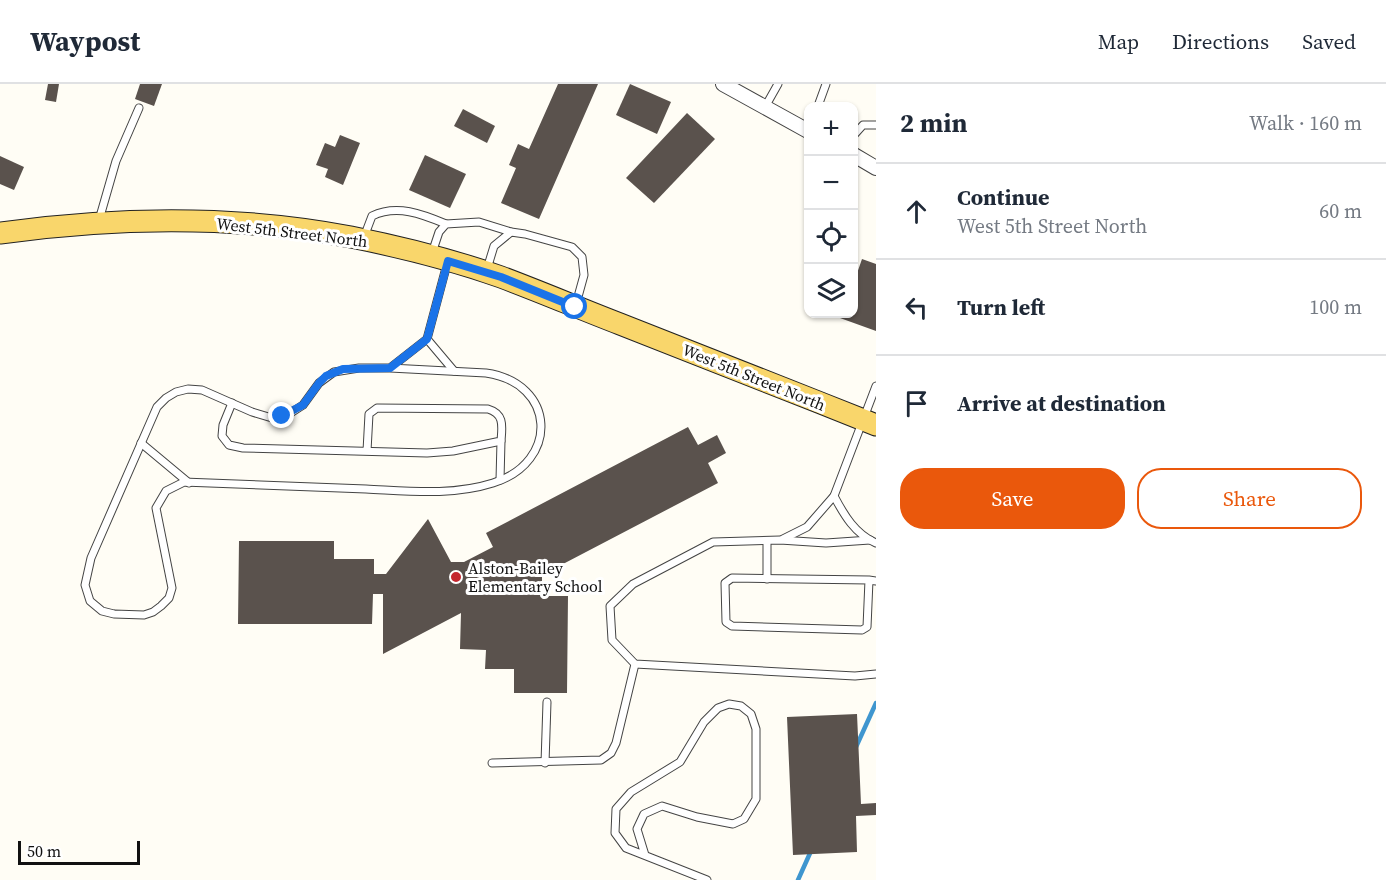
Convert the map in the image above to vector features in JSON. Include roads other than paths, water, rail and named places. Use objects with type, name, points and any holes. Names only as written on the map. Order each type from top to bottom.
[{"type":"main road","name":"West 5th Street North","points":[[0,233],[99,223],[189,221],[250,225],[363,240],[486,273],[869,422]]},
{"type":"street","points":[[723,84],[804,129]]},
{"type":"street","points":[[856,156],[876,168]]},
{"type":"lane","points":[[765,107],[778,84]]},
{"type":"lane","points":[[819,102],[826,84]]},
{"type":"lane","points":[[99,223],[116,161],[139,108]]},
{"type":"lane","points":[[858,131],[863,125],[876,125]]},
{"type":"lane","points":[[363,240],[372,216],[381,212],[404,210],[424,214],[446,224],[478,222],[572,247],[582,257],[584,275],[575,307]]},
{"type":"lane","points":[[390,368],[427,339],[439,259],[439,232],[446,224]]},
{"type":"lane","points":[[486,273],[494,246],[511,232]]},
{"type":"lane","points":[[427,339],[454,371]]},
{"type":"lane","points":[[359,368],[454,371],[486,373],[509,378],[530,394],[540,418],[541,430],[531,458],[523,467],[500,480],[468,489],[440,492],[189,483],[174,486],[166,491],[156,508],[172,588],[169,598],[153,612],[144,615],[114,614],[96,607],[86,593],[87,572],[157,407],[176,392],[188,388],[201,390],[264,416],[282,416],[303,405],[319,383],[334,372],[359,368]]},
{"type":"lane","points":[[780,540],[807,526],[834,496],[869,422],[876,387]]},
{"type":"lane","points":[[232,403],[222,431],[225,441],[233,446],[441,452],[501,441]]},
{"type":"lane","points":[[367,451],[369,414],[372,410],[382,408],[495,411],[501,419],[500,480]]},
{"type":"lane","points":[[141,444],[189,483]]},
{"type":"lane","points":[[834,496],[846,520],[873,542]]},
{"type":"lane","points":[[873,542],[826,543],[780,540],[713,542],[633,585],[610,606],[612,640],[635,664],[855,676],[876,674]]},
{"type":"lane","points":[[766,541],[767,579]]},
{"type":"lane","points":[[732,578],[873,580],[867,627],[862,630],[732,626],[726,622],[725,583],[732,578]]},
{"type":"lane","points":[[492,763],[601,760],[611,753],[616,743],[635,664]]},
{"type":"lane","points":[[545,763],[547,702]]},
{"type":"lane","points":[[645,855],[637,829],[644,814],[662,806],[698,817],[733,824],[744,819],[756,799],[756,729],[751,714],[741,706],[729,704],[718,708],[705,722],[680,762],[631,792],[616,809],[615,833],[626,848],[707,880]]},
{"type":"waterway","points":[[856,747],[876,703]]},
{"type":"waterway","points":[[798,880],[811,851]]},
{"type":"place","name":"Alston-Bailey Elementary School","points":[[456,577]]}]
